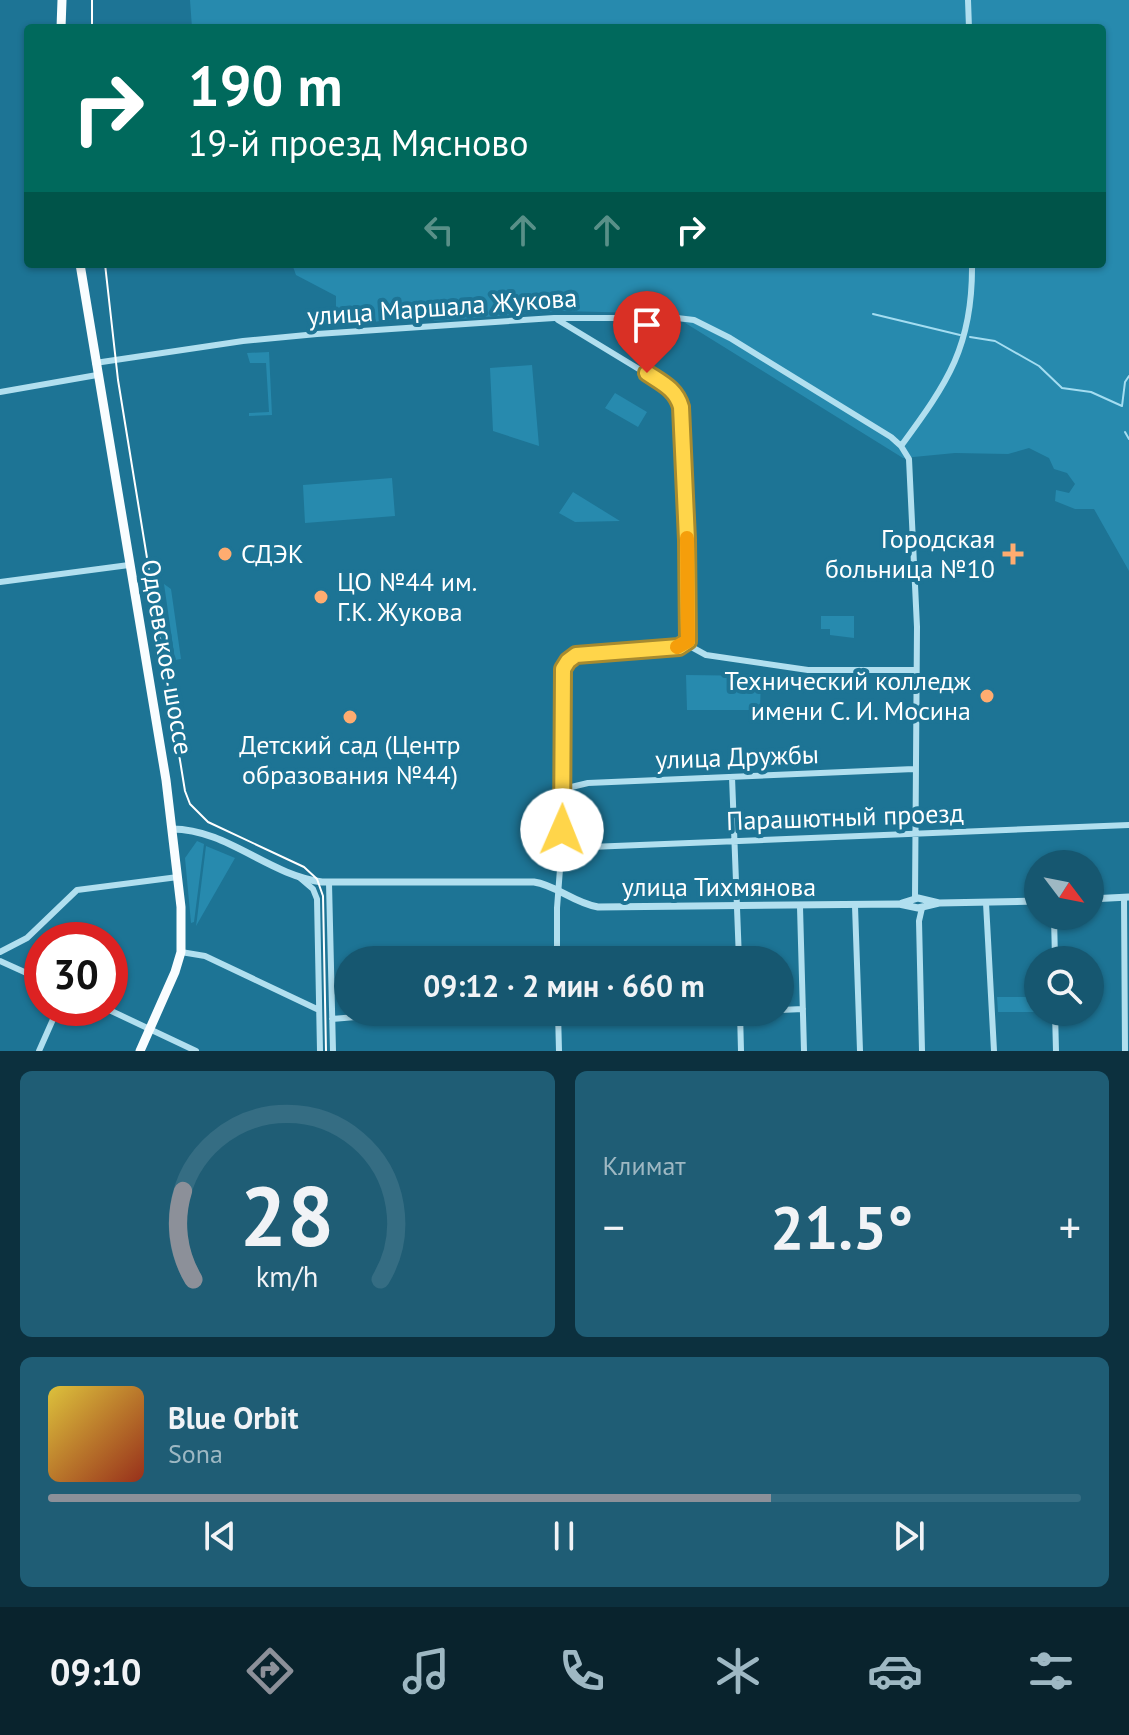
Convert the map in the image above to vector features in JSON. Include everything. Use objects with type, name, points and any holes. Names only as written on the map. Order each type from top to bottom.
[{"type":"main road","points":[[61,24],[62,0]]},
{"type":"main road","name":"Одоевское шоссе","points":[[81,268],[164,769],[181,907],[181,952],[168,991],[140,1051]]},
{"type":"street","points":[[968,0],[969,24]]},
{"type":"street","points":[[922,1051],[914,769],[916,586],[909,459],[901,446],[947,379],[960,350],[969,316],[972,268]]},
{"type":"street","name":"улица Маршала Жукова","points":[[95,363],[243,341],[554,318],[660,317],[694,320],[730,338],[901,446]]},
{"type":"street","points":[[554,318],[670,388],[678,396],[687,540],[689,625],[686,644]]},
{"type":"street","points":[[0,392],[97,375]]},
{"type":"street","points":[[0,582],[129,565]]},
{"type":"street","points":[[557,946],[562,843],[563,669],[568,661],[576,655],[686,644],[706,655],[808,670],[916,670]]},
{"type":"street","name":"улица Дружбы","points":[[563,789],[588,783],[914,769]]},
{"type":"street","points":[[732,777],[739,946]]},
{"type":"street","name":"Парашютный проезд","points":[[562,843],[583,843],[590,847],[1129,825]]},
{"type":"street","name":"улица Тихмянова","points":[[172,829],[207,833],[299,877],[329,883],[534,882],[598,907],[800,907],[918,903]]},
{"type":"street","points":[[0,952],[27,938],[77,890],[178,877]]},
{"type":"street","points":[[299,877],[313,889],[317,899],[320,1051]]},
{"type":"street","points":[[329,883],[333,1051]]},
{"type":"street","points":[[1104,898],[1126,897],[1125,1051]]},
{"type":"street","points":[[918,903],[1024,902]]},
{"type":"street","points":[[986,903],[994,1051]]},
{"type":"street","points":[[855,906],[860,1051]]},
{"type":"street","points":[[800,907],[804,1051]]},
{"type":"street","points":[[181,952],[205,956],[319,1010]]},
{"type":"street","points":[[0,961],[24,972]]},
{"type":"street","points":[[794,1009],[803,1009]]},
{"type":"street","points":[[128,1018],[196,1051]]},
{"type":"street","points":[[39,1051],[50,1026]]},
{"type":"street","points":[[558,1026],[559,1051]]},
{"type":"street","points":[[740,1026],[741,1051]]},
{"type":"street","points":[[1055,1026],[1056,1051]]},
{"type":"shaded area","points":[[190,0],[1129,0],[1129,571],[1094,509],[1075,509],[1055,501],[1056,490],[1069,493],[1075,484],[1067,473],[1054,469],[1049,458],[1029,448],[1008,454],[955,453],[903,458],[682,321],[646,320],[641,313],[562,311],[434,321],[430,315],[336,323],[336,296],[296,275],[293,268],[1106,268],[1106,24],[192,24]]},
{"type":"shaded area","points":[[269,352],[272,415],[249,416],[249,413],[269,412],[266,363],[250,363],[247,353]]},
{"type":"shaded area","points":[[532,365],[539,446],[493,431],[490,368]]},
{"type":"shaded area","points":[[615,393],[647,412],[638,427],[605,408]]},
{"type":"shaded area","points":[[392,478],[395,516],[305,523],[303,485]]},
{"type":"shaded area","points":[[573,492],[620,521],[575,522],[559,513]]},
{"type":"shaded area","points":[[164,584],[171,589],[181,659],[175,660]]},
{"type":"shaded area","points":[[821,616],[854,616],[854,638],[830,635],[830,629],[821,629]]},
{"type":"shaded area","points":[[686,675],[761,676],[760,710],[687,710]]},
{"type":"shaded area","points":[[197,841],[204,844],[194,922],[191,923],[185,858]]},
{"type":"shaded area","points":[[206,846],[235,858],[196,926],[197,919]]},
{"type":"shaded area","points":[[997,997],[1024,997],[1024,1012],[998,1012]]},
{"type":"waterway","points":[[873,314],[960,335]]},
{"type":"waterway","points":[[970,337],[995,341],[1039,366],[1062,388],[1091,392],[1122,406],[1125,382],[1129,376]]},
{"type":"waterway","points":[[1125,432],[1129,439]]},
{"type":"tram line","points":[[92,0],[92,24]]},
{"type":"tram line","points":[[105,268],[118,380],[185,791],[190,804],[208,822],[304,867],[317,879],[323,896],[326,1051]]},
{"type":"slow traffic","points":[[677,647],[688,641],[687,538]]},
{"type":"place","name":"СДЭК","points":[[225,554]]},
{"type":"place","name":"Городская больница №10","points":[[1013,554]]},
{"type":"place","name":"ЦО №44 им. Г.К. Жукова","points":[[321,597]]},
{"type":"place","name":"Технический колледж имени С. И. Мосина","points":[[987,696]]},
{"type":"place","name":"Детский сад (Центр образования №44)","points":[[350,717]]},
{"type":"route","points":[[562,830],[563,669],[566,663],[576,655],[679,647],[688,641],[681,407],[678,396],[647,373]]}]
